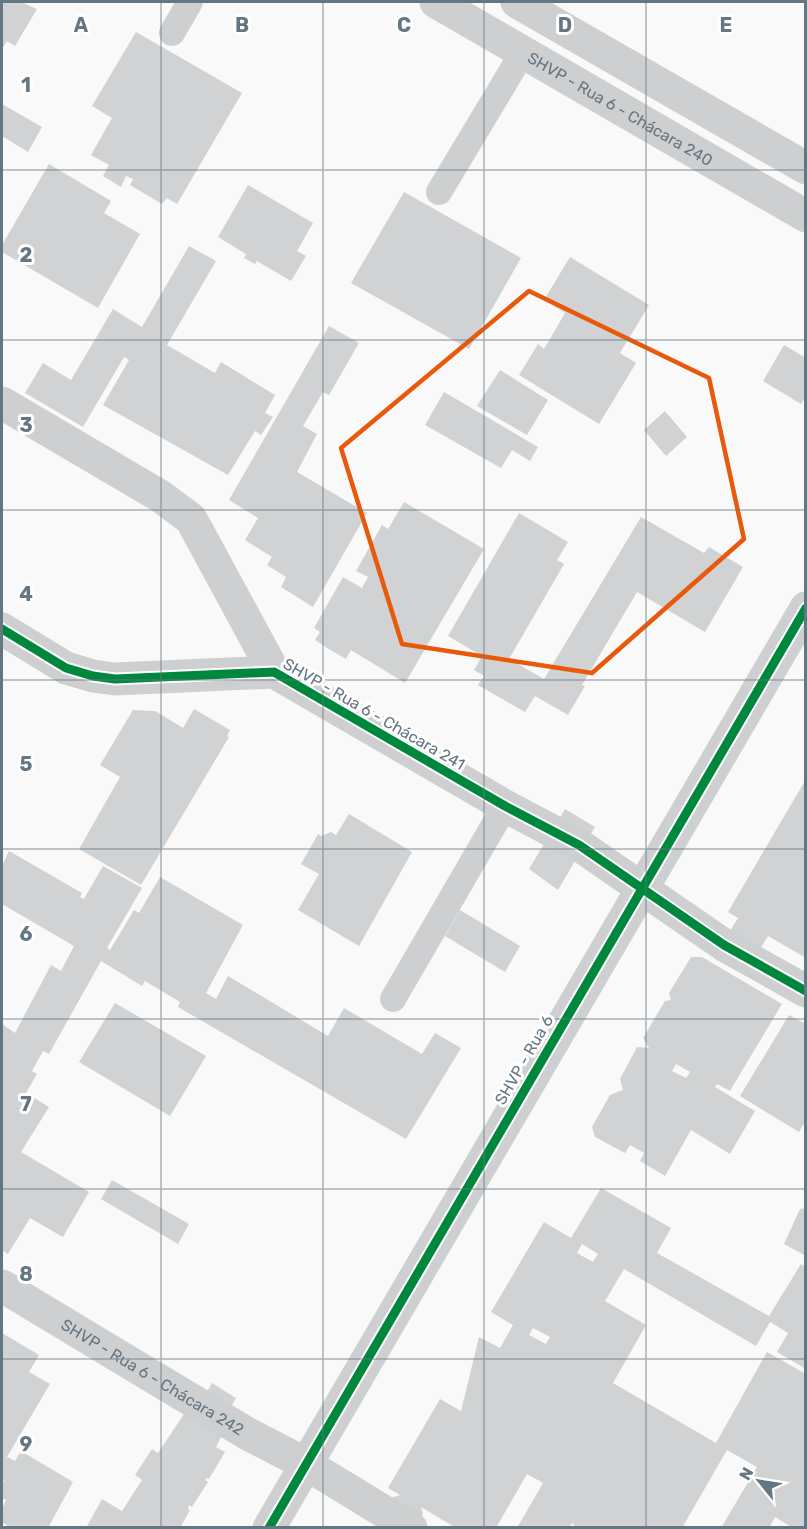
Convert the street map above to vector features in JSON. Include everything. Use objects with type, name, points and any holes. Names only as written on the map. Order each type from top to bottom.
[{"type":"street","name":"SHVP - Rua 6 - Chácara 240","points":[[436,2],[806,216]]},
{"type":"street","points":[[517,2],[806,168]]},
{"type":"street","name":"SHVP - Rua 6 - Chácara 241","points":[[2,403],[160,496],[191,519],[274,672],[505,806],[579,845],[724,945],[806,991]]},
{"type":"street","name":"SHVP - Rua 6","points":[[269,1527],[806,608]]},
{"type":"street","name":"SHVP - Rua 6 - Chácara 241","points":[[2,629],[66,668],[93,676],[115,679],[274,672]]},
{"type":"street","name":"SHVP - Rua 6 - Chácara 242","points":[[2,1286],[248,1434],[306,1464],[411,1527]]},
{"type":"lane","points":[[172,33],[190,2]]},
{"type":"lane","points":[[439,192],[523,52]]},
{"type":"lane","points":[[393,999],[505,806]]},
{"type":"highlighted area","points":[[529,291],[709,378],[744,539],[592,673],[402,644],[341,448]]},
{"type":"building","points":[[2,2],[21,2],[37,9],[15,46],[7,41],[2,49]]},
{"type":"building","points":[[136,32],[242,93],[177,204],[167,198],[162,204],[130,185],[133,179],[126,176],[121,187],[103,176],[109,165],[91,155],[112,118],[92,106]]},
{"type":"building","points":[[2,104],[42,127],[28,152],[2,136]]},
{"type":"building","points":[[49,164],[111,201],[104,213],[140,234],[98,308],[2,252],[2,245]]},
{"type":"building","points":[[248,185],[313,223],[297,251],[306,256],[291,281],[257,261],[255,264],[244,258],[246,254],[218,237]]},
{"type":"building","points":[[404,192],[521,258],[469,349],[351,283]]},
{"type":"building","points":[[189,246],[216,261],[167,345],[215,373],[221,362],[275,395],[265,413],[273,417],[261,435],[255,431],[228,475],[103,405],[129,360],[124,357],[83,427],[25,393],[43,363],[71,380],[113,309],[142,327]]},
{"type":"building","points":[[570,257],[649,305],[620,353],[636,363],[599,424],[519,375],[538,344],[544,349],[565,313],[544,300]]},
{"type":"building","points":[[329,326],[359,343],[329,395],[323,392],[303,426],[317,434],[297,472],[367,513],[313,607],[281,587],[286,577],[267,565],[272,557],[245,540],[258,518],[229,500]]},
{"type":"building","points":[[784,345],[806,358],[806,396],[801,404],[763,381]]},
{"type":"building","points":[[500,370],[548,400],[527,435],[477,406]]},
{"type":"building","points":[[444,392],[538,447],[530,461],[512,450],[501,468],[425,425]]},
{"type":"building","points":[[665,411],[687,437],[666,456],[644,430]]},
{"type":"building","points":[[404,502],[484,549],[405,683],[351,650],[346,659],[332,651],[315,640],[320,632],[314,628],[343,577],[362,588],[368,577],[356,571],[382,525],[388,529]]},
{"type":"building","points":[[519,513],[568,542],[557,560],[564,564],[509,659],[544,679],[641,517],[704,553],[709,547],[743,567],[705,632],[637,592],[582,685],[585,686],[568,715],[535,696],[525,712],[478,685],[484,676],[474,670],[482,656],[448,636]]},
{"type":"building","points":[[194,709],[230,730],[227,736],[229,737],[141,885],[79,849],[120,777],[100,765],[133,710],[155,711],[183,728]]},
{"type":"building","points":[[806,779],[806,958],[768,936],[755,957],[725,939],[738,918],[728,912]]},
{"type":"building","points":[[565,809],[595,827],[558,890],[529,869]]},
{"type":"building","points":[[349,814],[412,852],[359,946],[298,910],[319,874],[301,864],[318,834],[321,836],[331,832],[336,835]]},
{"type":"building","points":[[9,851],[82,893],[80,897],[84,899],[103,866],[142,888],[107,948],[110,950],[134,910],[139,913],[160,877],[243,925],[206,993],[216,999],[228,976],[328,1036],[344,1008],[422,1054],[435,1033],[461,1048],[406,1139],[178,1007],[180,1002],[145,981],[142,986],[101,961],[49,1054],[43,1051],[32,1071],[37,1074],[26,1093],[49,1107],[21,1152],[89,1192],[63,1237],[30,1218],[8,1254],[2,1250],[2,1024],[15,1033],[51,965],[61,971],[74,946],[2,904],[2,866]]},
{"type":"building","points":[[460,910],[520,946],[505,972],[445,936]]},
{"type":"building","points":[[691,957],[702,957],[782,1004],[730,1091],[717,1084],[715,1087],[755,1111],[730,1154],[691,1130],[665,1176],[640,1161],[644,1153],[630,1145],[625,1153],[595,1137],[592,1127],[610,1095],[623,1090],[620,1079],[637,1047],[649,1048],[643,1038],[665,1001],[671,1000],[669,993]],"holes":[[[676,1064],[690,1072],[686,1078],[672,1071]]]},
{"type":"building","points":[[115,1003],[206,1056],[170,1116],[79,1062]]},
{"type":"building","points":[[789,1015],[806,1024],[806,1120],[799,1132],[740,1096]]},
{"type":"building","points":[[112,1180],[189,1224],[178,1244],[101,1199]]},
{"type":"building","points":[[601,1188],[671,1228],[657,1253],[769,1316],[801,1264],[806,1267],[806,1369],[777,1352],[788,1333],[770,1322],[756,1346],[624,1269],[605,1301],[646,1325],[613,1383],[716,1443],[767,1352],[806,1374],[806,1528],[793,1528],[775,1517],[769,1528],[721,1528],[757,1467],[727,1450],[682,1528],[577,1528],[572,1523],[569,1528],[517,1528],[543,1483],[527,1474],[496,1528],[456,1528],[421,1507],[423,1513],[421,1518],[391,1498],[400,1495],[388,1488],[440,1399],[461,1411],[479,1337],[500,1348],[513,1325],[491,1312],[544,1222],[571,1238]],"holes":[[[582,1244],[598,1254],[593,1262],[577,1253]],[[533,1328],[550,1337],[546,1344],[529,1335]]]},
{"type":"building","points":[[806,1208],[806,1256],[784,1244],[800,1209]]},
{"type":"building","points":[[2,1333],[39,1355],[29,1372],[50,1384],[7,1457],[15,1461],[21,1451],[73,1482],[48,1528],[11,1528],[2,1522],[2,1509],[6,1500],[2,1498],[4,1480],[2,1479]]},
{"type":"building","points":[[212,1383],[236,1398],[221,1425],[226,1427],[216,1447],[225,1452],[209,1479],[205,1480],[208,1482],[192,1507],[189,1505],[190,1510],[180,1528],[86,1528],[102,1499],[122,1511],[142,1480],[135,1475],[152,1449],[158,1453],[190,1405],[197,1409]]},
{"type":"cycle path","points":[[269,1528],[806,608]]},
{"type":"cycle path","points":[[2,629],[66,668],[93,676],[115,679],[274,672],[505,806],[579,845],[724,945],[806,991]]}]
